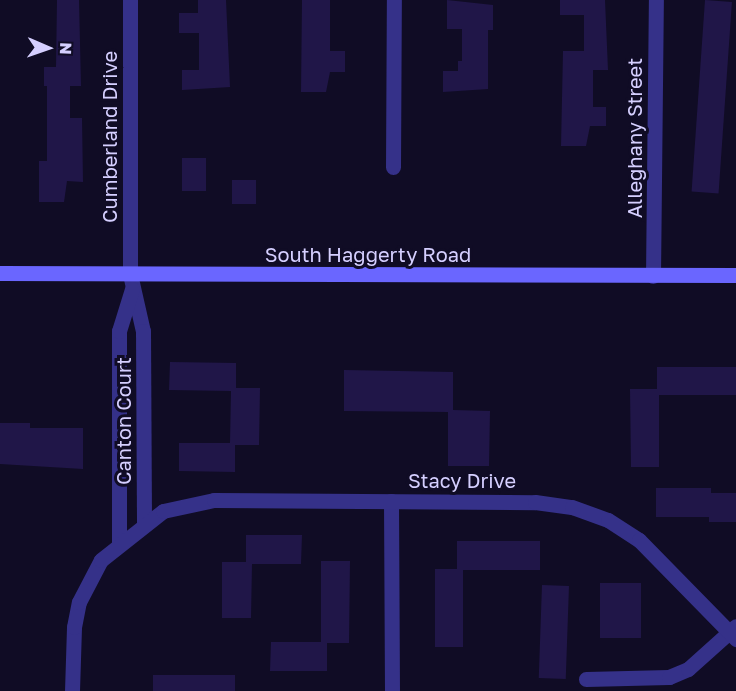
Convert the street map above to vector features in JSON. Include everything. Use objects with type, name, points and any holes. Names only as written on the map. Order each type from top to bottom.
[{"type":"main road","name":"South Haggerty Road","points":[[0,273],[131,282],[736,275]]},
{"type":"street","name":"Cumberland Drive","points":[[130,0],[131,282]]},
{"type":"street","points":[[393,167],[394,0]]},
{"type":"street","name":"Alleghany Street","points":[[653,276],[656,0]]},
{"type":"street","name":"Canton Court","points":[[131,282],[143,331],[144,525]]},
{"type":"street","name":"Canton Court","points":[[119,543],[119,331],[131,282]]},
{"type":"street","name":"Stacy Drive","points":[[144,525],[163,511],[197,501],[539,502],[590,512],[639,540],[734,632]]},
{"type":"street","points":[[391,501],[392,691]]},
{"type":"street","points":[[72,691],[72,645],[79,602],[101,560],[119,543],[144,525]]},
{"type":"street","points":[[586,679],[669,677],[688,669],[734,632]]},
{"type":"building","points":[[57,0],[79,0],[81,86],[70,86],[70,118],[82,118],[83,182],[67,181],[64,202],[39,202],[39,161],[47,161],[47,86],[44,86],[44,67],[56,67]]},
{"type":"building","points":[[198,0],[226,0],[230,87],[182,90],[182,70],[199,70],[199,33],[179,33],[179,13],[198,13]]},
{"type":"building","points":[[302,0],[330,0],[330,51],[345,51],[345,72],[330,72],[326,92],[301,92]]},
{"type":"building","points":[[447,0],[493,5],[493,30],[488,30],[488,89],[443,92],[443,71],[458,71],[458,61],[462,61],[462,29],[447,29]]},
{"type":"building","points":[[560,0],[605,0],[608,70],[593,70],[593,107],[606,107],[606,126],[590,126],[586,146],[561,146],[563,51],[584,51],[584,15],[560,15]]},
{"type":"building","points":[[705,0],[732,2],[719,193],[692,192]]},
{"type":"building","points":[[182,158],[206,158],[206,191],[182,191]]},
{"type":"building","points":[[232,180],[256,180],[256,204],[232,204]]},
{"type":"building","points":[[170,362],[236,363],[236,388],[260,388],[259,445],[235,445],[235,472],[179,471],[179,443],[230,443],[231,391],[169,390]]},
{"type":"building","points":[[657,367],[736,367],[736,395],[659,395],[659,467],[631,467],[630,389],[657,389]]},
{"type":"building","points":[[344,370],[453,372],[453,410],[490,411],[489,466],[448,466],[448,412],[344,411]]},
{"type":"building","points":[[0,423],[30,423],[30,428],[83,428],[83,469],[0,464]]},
{"type":"building","points":[[656,488],[711,488],[711,493],[736,493],[736,522],[709,522],[709,517],[656,517]]},
{"type":"building","points":[[246,535],[302,535],[301,564],[252,564],[251,618],[222,618],[222,562],[246,562]]},
{"type":"building","points":[[457,541],[540,541],[540,570],[463,570],[463,647],[435,647],[435,569],[457,569]]},
{"type":"building","points":[[321,561],[350,561],[349,643],[327,643],[327,671],[270,671],[271,642],[321,642]]},
{"type":"building","points":[[600,583],[641,583],[641,638],[600,638]]},
{"type":"building","points":[[542,585],[569,586],[566,679],[539,678]]},
{"type":"building","points":[[153,675],[235,675],[235,691],[153,691]]}]
